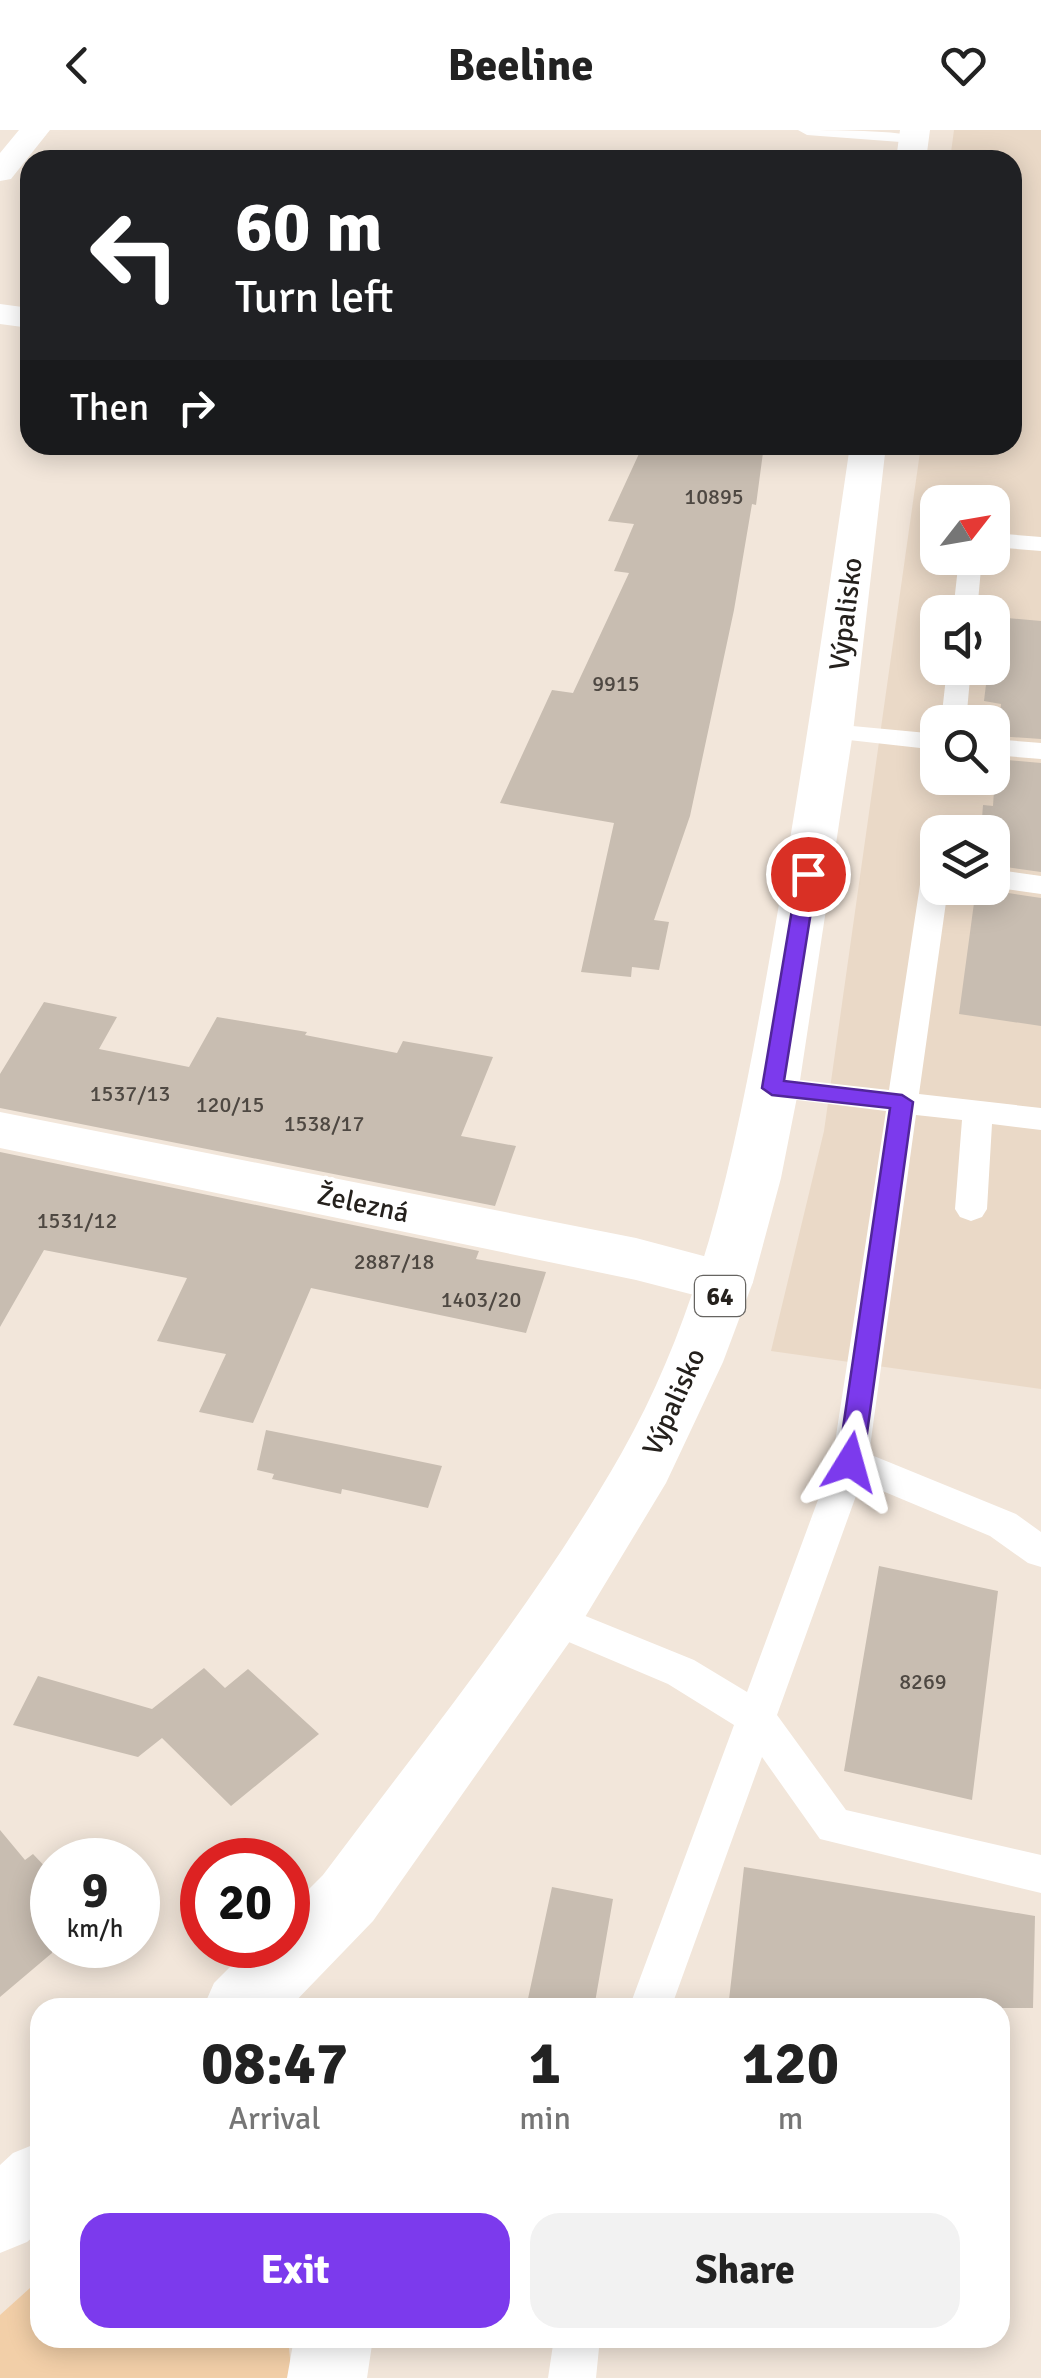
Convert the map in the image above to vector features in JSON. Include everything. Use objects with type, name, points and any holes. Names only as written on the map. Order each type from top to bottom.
[{"type":"main road","points":[[0,172],[35,130]]},
{"type":"main road","name":"Výpalisko","points":[[253,1998],[348,1898],[550,1618],[645,1466],[694,1362],[725,1282],[754,1178],[772,1088],[831,732],[867,455]]},
{"type":"main road","name":"Železná","points":[[0,1130],[636,1259],[725,1282]]},
{"type":"main road","points":[[0,2215],[30,2189]]},
{"type":"main road","points":[[327,2378],[332,2348]]},
{"type":"lane","points":[[807,130],[913,143]]},
{"type":"lane","points":[[1010,541],[1041,544]]},
{"type":"lane","points":[[831,732],[920,740]]},
{"type":"lane","points":[[1010,748],[1041,751]]},
{"type":"lane","points":[[1010,880],[1041,884]]},
{"type":"lane","points":[[654,1998],[850,1462],[931,905]]},
{"type":"lane","points":[[772,1088],[1041,1118]]},
{"type":"lane","points":[[970,1209],[978,1111]]},
{"type":"lane","points":[[850,1462],[1003,1524],[1041,1552]]},
{"type":"lane","points":[[550,1618],[681,1672],[757,1719],[834,1826],[1041,1874]]},
{"type":"lane","points":[[572,2378],[576,2348]]},
{"type":"shaded area","points":[[954,130],[1041,130],[1041,1389],[771,1351],[824,1131],[920,455],[1022,455],[1022,150],[951,150]]},
{"type":"shaded area","points":[[30,2288],[30,2348],[289,2348],[292,2378],[0,2378],[0,2315]]},
{"type":"building","points":[[638,455],[763,455],[756,505],[752,504],[734,610],[690,816],[654,920],[669,922],[659,970],[632,967],[631,977],[581,972],[614,823],[500,803],[552,690],[573,693],[629,573],[614,571],[634,524],[608,521]]},
{"type":"building","points":[[1010,618],[1041,621],[1041,739],[1010,737],[1010,705],[984,701],[986,685],[1010,685]]},
{"type":"building","points":[[1010,760],[1041,763],[1041,872],[1010,868],[1010,815],[982,815],[983,805],[993,806],[994,795],[1010,795]]},
{"type":"building","points":[[1010,893],[1041,898],[1041,1026],[959,1014],[974,905],[1010,905]]},
{"type":"building","points":[[44,1002],[117,1017],[99,1049],[189,1067],[217,1017],[397,1053],[403,1041],[493,1057],[461,1136],[516,1146],[495,1206],[0,1108],[0,1074]]},
{"type":"building","points":[[0,1152],[479,1251],[476,1259],[546,1272],[526,1333],[311,1288],[253,1423],[199,1412],[226,1354],[157,1341],[187,1278],[44,1250],[0,1327]]},
{"type":"building","points":[[266,1430],[442,1466],[428,1508],[272,1479],[274,1474],[257,1470]]},
{"type":"building","points":[[879,1566],[998,1591],[972,1800],[844,1771]]},
{"type":"building","points":[[204,1668],[225,1688],[248,1669],[319,1734],[231,1806],[162,1738],[138,1757],[13,1725],[38,1676],[152,1709]]},
{"type":"building","points":[[0,1830],[25,1860],[30,1856],[30,1968],[34,1968],[0,1997]]},
{"type":"building","points":[[744,1867],[1035,1916],[1033,2008],[1010,2008],[1010,1998],[729,1998]]},
{"type":"building","points":[[552,1887],[613,1899],[596,1998],[528,1998]]},
{"type":"route","points":[[808,874],[772,1088],[902,1102],[850,1462]]}]
